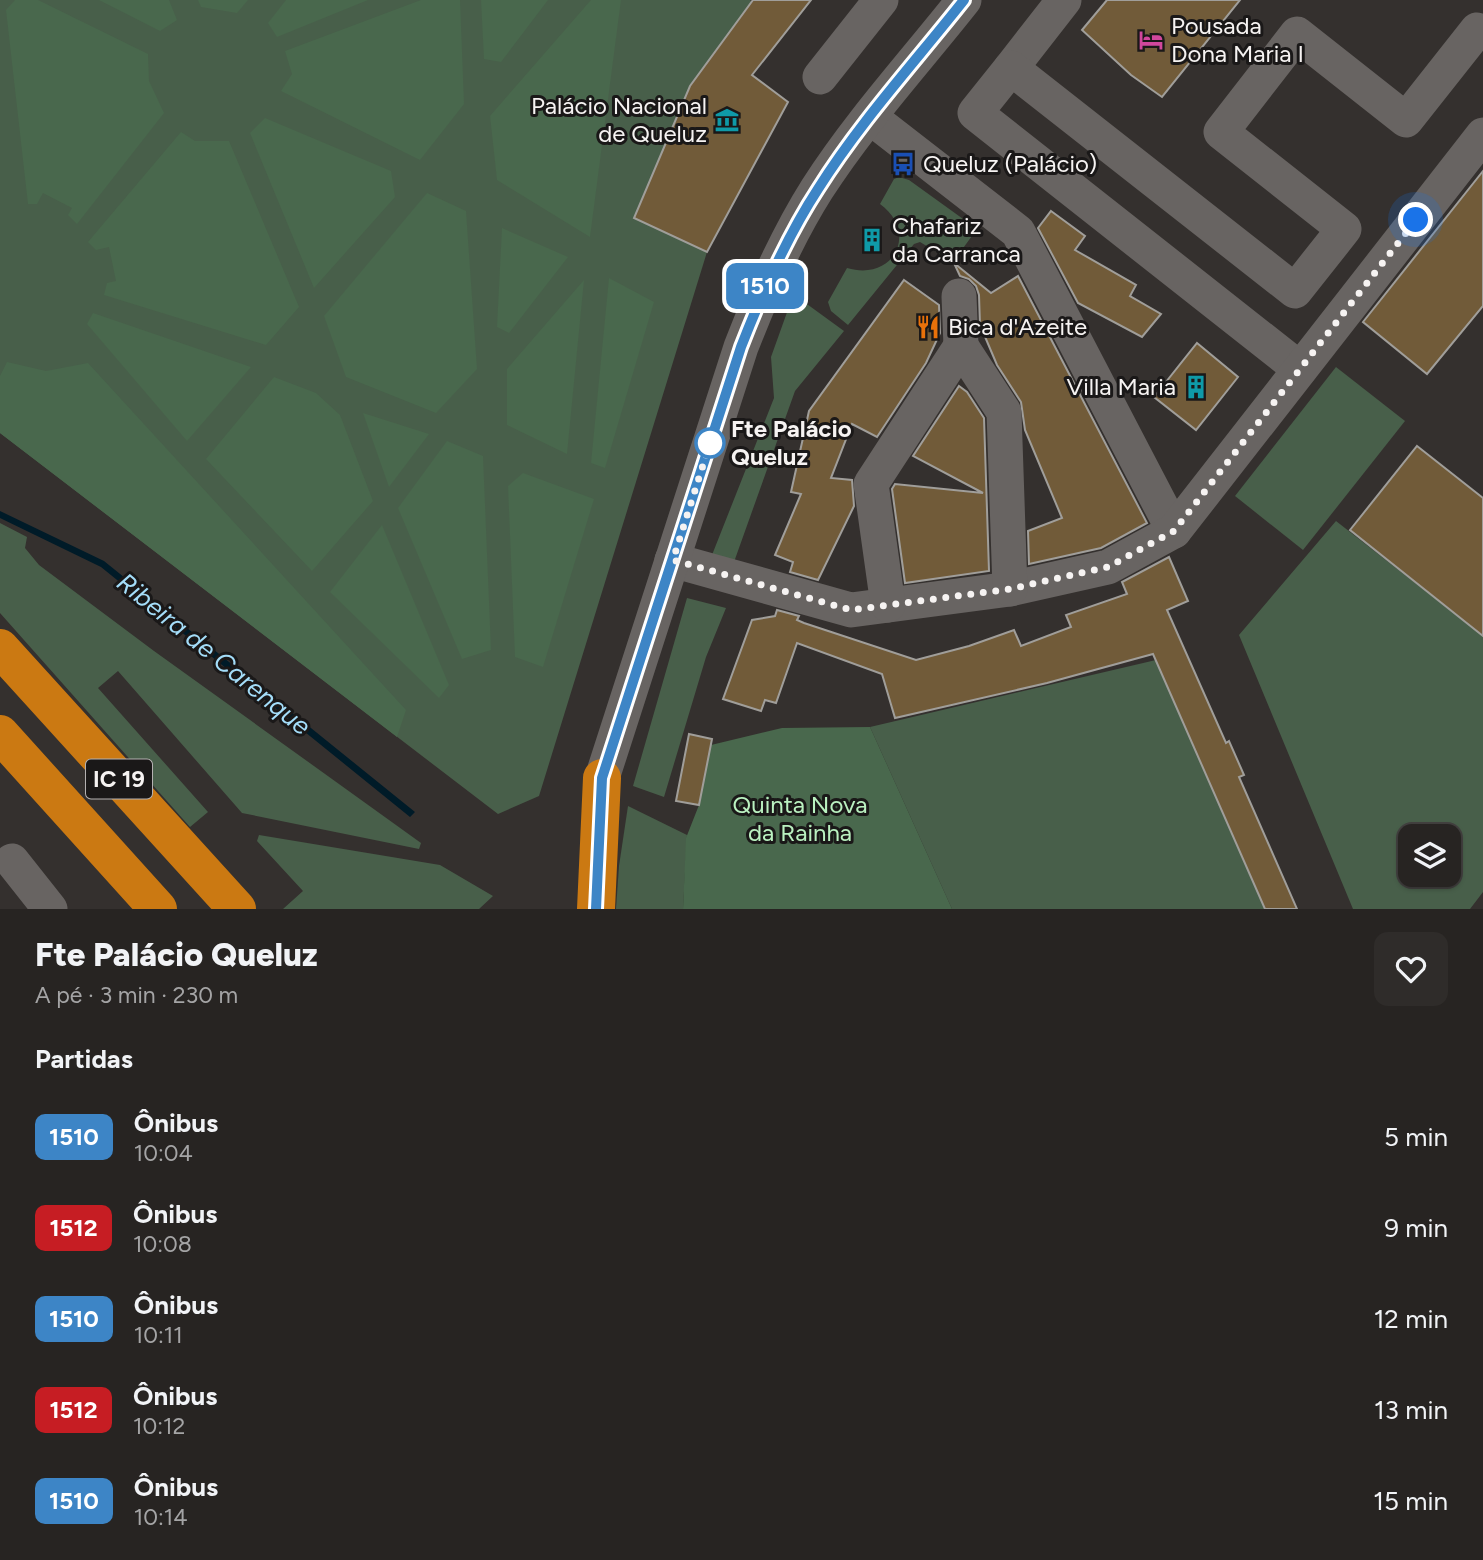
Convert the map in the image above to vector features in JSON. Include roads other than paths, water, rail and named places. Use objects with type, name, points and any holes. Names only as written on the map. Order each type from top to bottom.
[{"type":"highway","name":"IC 19","points":[[0,648],[237,909]]},
{"type":"highway","name":"IC 19","points":[[0,734],[158,909]]},
{"type":"highway","points":[[596,909],[602,778]]},
{"type":"street","points":[[820,77],[881,0]]},
{"type":"street","points":[[602,778],[741,347],[763,291],[817,190],[870,117],[964,0]]},
{"type":"street","points":[[1064,0],[975,113],[1300,369]]},
{"type":"street","points":[[1011,68],[1295,291],[1344,229],[1221,132],[1297,34],[1406,120],[1481,29]]},
{"type":"street","points":[[870,117],[1018,232],[1174,531]]},
{"type":"street","points":[[673,560],[851,610],[1010,589],[1108,567],[1174,531],[1483,135]]},
{"type":"street","points":[[959,296],[961,346],[1004,412],[1010,589]]},
{"type":"street","points":[[888,605],[871,484],[961,346]]},
{"type":"street","points":[[12,861],[50,909]]},
{"type":"water","name":"Ribeira de Carenque","points":[[0,511],[104,561],[415,812],[410,817],[101,567],[0,518]]},
{"type":"place","name":"Pousada Dona Maria I","points":[[1151,40]]},
{"type":"place","name":"Palácio Nacional de Queluz","points":[[727,120]]},
{"type":"place","name":"Queluz (Palácio)","points":[[903,164]]},
{"type":"place","name":"Chafariz da Carranca","points":[[872,240]]},
{"type":"place","name":"Bica d'Azeite","points":[[928,327]]},
{"type":"place","name":"Villa Maria","points":[[1196,387]]},
{"type":"place","name":"Fte Palácio Queluz","points":[[710,443]]},
{"type":"park label","name":"Quinta Nova da Rainha","points":[[800,819]]}]
